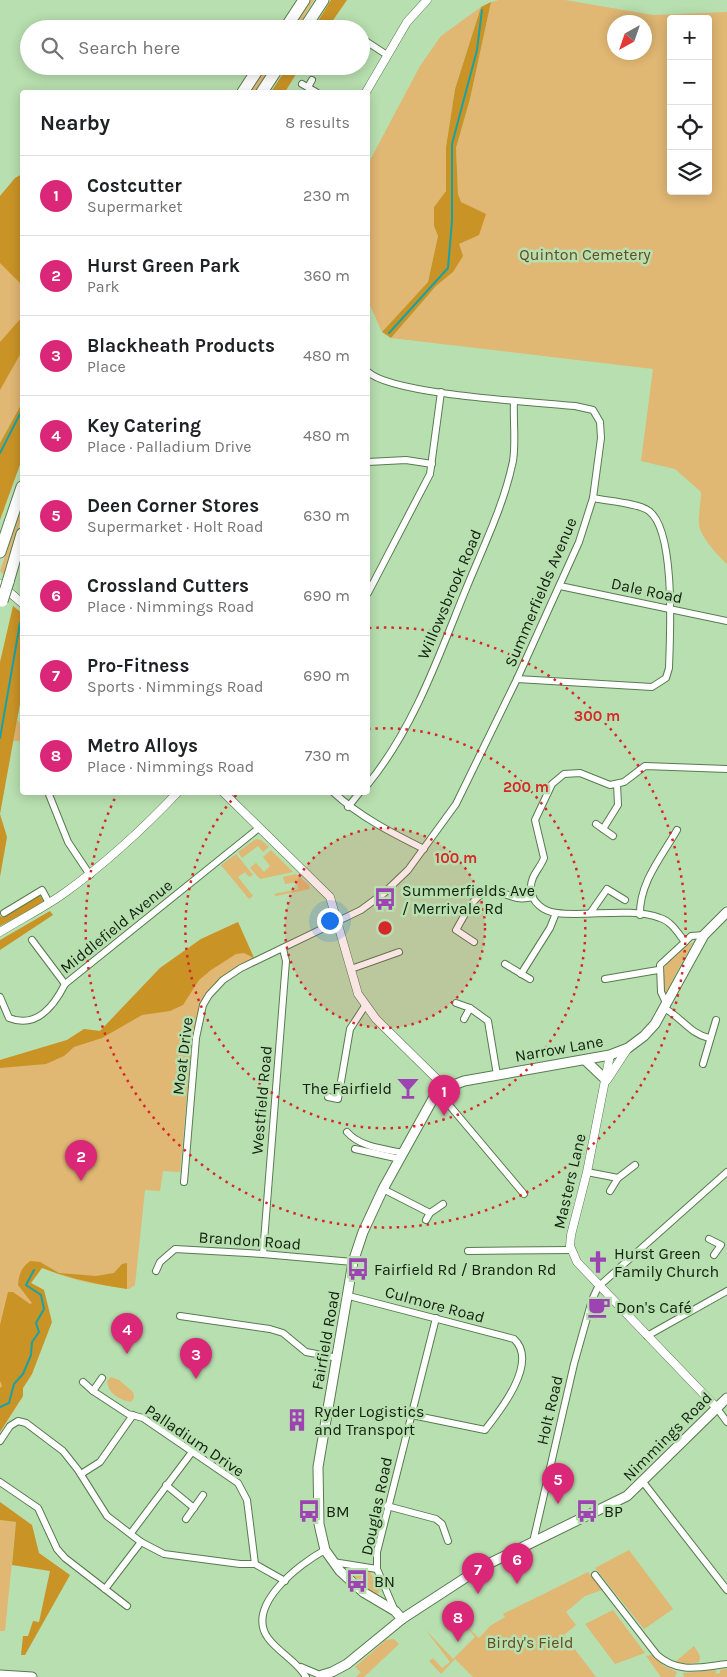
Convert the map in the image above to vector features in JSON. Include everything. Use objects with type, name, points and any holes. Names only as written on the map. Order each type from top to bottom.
[{"type":"highway","points":[[291,20],[304,0]]},
{"type":"highway","points":[[310,20],[323,0]]},
{"type":"highway","points":[[244,90],[254,75]]},
{"type":"highway","points":[[263,90],[273,75]]},
{"type":"highway","points":[[0,552],[20,494]]},
{"type":"highway","points":[[1,605],[4,583],[20,539]]},
{"type":"main road","name":"Narrow Lane","points":[[442,1091],[497,1075],[610,1055],[628,1048],[644,1036],[655,1024],[704,935],[727,912]]},
{"type":"main road","points":[[585,1060],[604,1081]]},
{"type":"main road","name":"Fairfield Road","points":[[402,1619],[395,1611],[362,1592],[333,1562],[325,1550],[321,1539],[317,1512],[318,1467],[349,1296],[353,1262],[363,1232],[383,1189],[428,1104],[442,1091]]},
{"type":"main road","name":"Nimmings Road","points":[[321,1676],[347,1664],[402,1619],[482,1567],[618,1501],[644,1482],[716,1406],[727,1398]]},
{"type":"main road","name":"Nimmings Road","points":[[338,1677],[347,1664]]},
{"type":"main road","points":[[0,1674],[32,1677]]},
{"type":"street","points":[[367,90],[407,22],[425,1]]},
{"type":"street","points":[[370,44],[388,55]]},
{"type":"street","points":[[312,80],[305,86],[312,90]]},
{"type":"street","name":"Summerfields Avenue","points":[[338,920],[361,910],[384,893],[408,870],[467,786],[518,680],[579,542],[593,498],[601,438],[600,422],[593,410],[575,406],[441,392],[392,383],[370,373]]},
{"type":"street","points":[[370,589],[423,490],[432,464],[441,392]]},
{"type":"street","name":"Willowsbrook Road","points":[[370,781],[406,727],[446,637],[505,494],[513,459],[514,400]]},
{"type":"street","points":[[370,462],[399,460],[432,464]]},
{"type":"street","points":[[518,680],[652,687],[661,683],[666,678],[669,668],[671,593],[661,530],[656,517],[648,509],[593,498]]},
{"type":"street","points":[[4,583],[20,601]]},
{"type":"street","name":"Dale Road","points":[[560,586],[727,620]]},
{"type":"street","points":[[685,942],[674,926],[661,918],[591,912],[556,913],[542,908],[533,897],[531,890],[533,877],[544,858],[535,820],[552,784],[564,774],[580,773],[610,785],[617,784],[645,766],[727,770]]},
{"type":"street","points":[[603,829],[618,805],[617,784]]},
{"type":"street","points":[[49,795],[68,842],[90,875]]},
{"type":"street","points":[[0,932],[49,903],[90,875],[142,830],[175,795]]},
{"type":"street","points":[[226,795],[326,892],[335,908],[358,994],[365,1006],[442,1091],[524,1194]]},
{"type":"street","points":[[336,795],[348,807],[388,832],[424,849]]},
{"type":"street","points":[[348,807],[358,795]]},
{"type":"street","points":[[596,824],[612,836]]},
{"type":"street","name":"Middlefield Avenue","points":[[0,997],[9,1018],[15,1020],[36,1018],[49,1009],[65,984],[259,828]]},
{"type":"street","points":[[640,915],[639,899],[648,879],[678,830]]},
{"type":"street","points":[[591,912],[607,889],[625,900]]},
{"type":"street","points":[[4,913],[42,890],[49,903]]},
{"type":"street","points":[[474,942],[456,930],[474,899],[480,894],[492,891],[517,899],[533,897]]},
{"type":"street","points":[[521,974],[550,928],[556,913]]},
{"type":"street","name":"Moat Drive","points":[[184,1182],[196,1038],[203,1006],[215,987],[232,973],[338,920]]},
{"type":"street","points":[[704,935],[692,936],[660,965],[658,970],[665,1007],[699,1036],[710,1038]]},
{"type":"street","points":[[32,940],[65,984]]},
{"type":"street","name":"Westfield Road","points":[[262,1254],[286,961],[283,949]]},
{"type":"street","points":[[351,969],[398,952]]},
{"type":"street","points":[[505,964],[530,979]]},
{"type":"street","points":[[605,979],[658,970]]},
{"type":"street","points":[[456,1003],[470,1008],[488,1021],[497,1075]]},
{"type":"street","points":[[328,1097],[338,1099],[350,1029],[365,1006]]},
{"type":"street","points":[[464,1019],[470,1008]]},
{"type":"street","points":[[703,1064],[716,1020]]},
{"type":"street","points":[[604,1081],[628,1048]]},
{"type":"street","name":"Masters Lane","points":[[610,1055],[571,1235],[572,1250],[577,1262],[598,1287],[716,1406]]},
{"type":"street","points":[[348,1132],[353,1138],[363,1143],[401,1156]]},
{"type":"street","points":[[355,1149],[401,1156]]},
{"type":"street","points":[[610,1191],[618,1178],[635,1165]]},
{"type":"street","points":[[586,1172],[618,1178]]},
{"type":"street","points":[[598,1287],[724,1180],[727,1172]]},
{"type":"street","points":[[383,1189],[430,1213]]},
{"type":"street","points":[[426,1220],[430,1213],[443,1204]]},
{"type":"street","points":[[709,1239],[724,1246],[714,1255]]},
{"type":"street","name":"Brandon Road","points":[[156,1271],[160,1262],[176,1249],[353,1262]]},
{"type":"street","points":[[468,1251],[572,1250]]},
{"type":"street","name":"Holt Road","points":[[533,1542],[574,1364],[592,1300],[598,1287]]},
{"type":"street","points":[[647,1336],[727,1291]]},
{"type":"street","name":"Culmore Road","points":[[349,1296],[514,1339],[520,1345],[522,1353],[512,1395],[484,1430],[412,1415]]},
{"type":"street","points":[[180,1316],[270,1329],[283,1334],[306,1352],[338,1358]]},
{"type":"street","name":"Douglas Road","points":[[395,1611],[377,1569],[378,1552],[387,1506],[436,1318]]},
{"type":"street","points":[[93,1391],[102,1378]]},
{"type":"street","name":"Palladium Drive","points":[[83,1382],[93,1391],[133,1416],[143,1418],[238,1483],[244,1491],[247,1500],[255,1564]]},
{"type":"street","points":[[716,1406],[727,1422]]},
{"type":"street","points":[[81,1474],[100,1462],[133,1416]]},
{"type":"street","points":[[0,1441],[10,1426],[18,1421],[26,1423],[63,1451],[81,1474],[107,1516],[141,1542],[164,1554],[240,1564],[255,1564],[285,1581]]},
{"type":"street","points":[[131,1533],[192,1452]]},
{"type":"street","points":[[0,1482],[38,1508],[57,1549],[65,1558],[127,1606]]},
{"type":"street","points":[[644,1482],[727,1590]]},
{"type":"street","points":[[166,1485],[194,1508]]},
{"type":"street","points":[[186,1519],[203,1495]]},
{"type":"street","points":[[387,1506],[436,1519],[442,1524],[448,1542]]},
{"type":"street","points":[[105,1589],[141,1542]]},
{"type":"street","points":[[321,1676],[296,1664],[277,1649],[262,1627],[262,1616],[266,1603],[285,1581],[308,1559],[325,1550]]},
{"type":"street","points":[[333,1562],[377,1569]]},
{"type":"street","points":[[595,1576],[657,1655],[667,1664],[688,1668],[727,1664]]},
{"type":"street","points":[[296,1664],[306,1677]]},
{"type":"green space","points":[[309,0],[314,0],[302,20],[297,20]]},
{"type":"green space","name":"Quinton Cemetery","points":[[499,0],[565,0],[653,15],[727,12],[727,564],[710,546],[700,530],[701,492],[675,469],[641,461],[653,369],[391,338],[436,286],[453,272],[459,244],[467,240],[485,215],[461,202],[458,194],[456,148],[470,99],[491,2]]},
{"type":"green space","points":[[481,7],[455,89],[446,147],[446,191],[434,207],[434,226],[438,236],[428,282],[382,332],[370,305],[370,160],[420,66],[441,36]]},
{"type":"green space","points":[[261,75],[266,75],[256,90],[251,90]]},
{"type":"green space","points":[[0,258],[20,278],[20,407],[0,443]]},
{"type":"green space","points":[[20,510],[20,522],[4,575],[0,571]]},
{"type":"green space","points":[[17,720],[20,723],[20,741],[13,741]]},
{"type":"green space","points":[[256,839],[261,840],[269,847],[263,852],[258,846],[242,858],[238,852]]},
{"type":"green space","points":[[271,850],[293,872],[260,879],[250,868],[256,863],[264,872],[270,866],[263,857]]},
{"type":"green space","points":[[236,854],[253,875],[249,877],[245,872],[238,877],[253,896],[249,899],[221,865]]},
{"type":"green space","points":[[296,874],[309,885],[310,889],[276,896],[274,894],[298,889],[297,882],[285,884],[283,877]]},
{"type":"green space","points":[[238,922],[254,958],[232,970],[212,986],[205,995],[197,1015],[192,1039],[180,1172],[163,1171],[160,1191],[145,1190],[135,1285],[129,1289],[96,1284],[63,1276],[42,1267],[31,1283],[44,1290],[32,1374],[23,1388],[23,1396],[0,1432],[0,1060],[67,1040],[84,1029],[100,1031],[160,968],[201,939]]},
{"type":"green space","points":[[693,942],[665,994],[664,974],[667,962],[671,957]]},
{"type":"green space","points":[[111,1377],[119,1380],[133,1392],[134,1398],[131,1402],[123,1400],[112,1393],[107,1381]]},
{"type":"green space","points":[[0,1520],[16,1522],[5,1631],[0,1631]]},
{"type":"green space","points":[[629,1550],[673,1609],[644,1629],[595,1568]]},
{"type":"green space","points":[[343,1566],[369,1570],[380,1591],[375,1596]]},
{"type":"green space","name":"Birdy's Field","points":[[588,1572],[602,1590],[585,1596],[566,1612],[576,1625],[564,1635],[596,1677],[473,1677],[455,1659],[441,1674],[429,1661],[433,1658],[442,1668],[450,1662],[425,1629],[453,1659],[475,1637],[465,1625],[479,1638],[490,1626],[505,1617],[503,1614]]},
{"type":"green space","points":[[613,1610],[645,1653],[615,1664],[585,1624]]},
{"type":"green space","points":[[394,1639],[399,1644],[364,1677],[356,1677],[361,1672],[355,1667],[386,1640]]},
{"type":"green space","points":[[694,1646],[700,1656],[699,1662],[688,1664],[675,1662]]},
{"type":"green space","points":[[653,1655],[664,1666],[677,1672],[675,1677],[661,1677],[646,1656]]},
{"type":"green space","points":[[727,1669],[727,1677],[684,1677],[683,1673],[716,1670],[716,1674],[720,1673],[720,1670]]},
{"type":"shaded area","points":[[331,0],[347,0],[333,20],[319,20]]},
{"type":"shaded area","points":[[491,2],[470,99],[456,148],[458,194],[461,202],[486,214],[479,235],[459,244],[463,256],[453,272],[436,286],[391,338],[382,332],[428,282],[438,236],[434,226],[434,207],[446,191],[446,147],[455,89],[481,7]]},
{"type":"shaded area","points":[[282,75],[295,75],[286,90],[272,90]]},
{"type":"shaded area","points":[[20,175],[20,283],[0,263],[0,196],[15,178]]},
{"type":"shaded area","points":[[20,319],[20,355],[0,390],[0,342]]},
{"type":"shaded area","points":[[20,407],[20,465],[0,520],[0,443]]},
{"type":"shaded area","points":[[13,606],[20,611],[20,704],[0,814],[0,662]]},
{"type":"shaded area","points":[[0,814],[7,837],[0,877]]},
{"type":"shaded area","points":[[40,895],[44,902],[0,926],[0,916],[2,917]]},
{"type":"shaded area","points":[[50,911],[53,915],[0,950],[0,940]]},
{"type":"shaded area","points":[[238,922],[254,958],[244,953],[236,954],[211,970],[199,980],[183,1005],[170,1011],[142,1015],[102,1038],[74,1047],[64,1056],[46,1064],[0,1068],[0,1060],[67,1040],[84,1029],[100,1031],[160,968],[201,939]]},
{"type":"shaded area","points":[[30,1261],[40,1262],[59,1273],[96,1276],[114,1273],[122,1264],[127,1263],[127,1289],[84,1281],[42,1268],[31,1283],[44,1290],[52,1322],[32,1374],[23,1388],[23,1396],[0,1432],[0,1388],[2,1386],[0,1381],[0,1325],[8,1292],[13,1292],[30,1304],[32,1303],[18,1285],[24,1266]]},
{"type":"shaded area","points":[[0,1502],[32,1525],[39,1553],[70,1575],[25,1655],[21,1655],[23,1636],[28,1636],[33,1621],[39,1622],[50,1571],[12,1565],[16,1522],[0,1520]]},
{"type":"waterway","points":[[389,333],[448,268],[452,221],[452,144],[477,50],[482,10]]},
{"type":"waterway","points":[[0,453],[20,414]]},
{"type":"waterway","points":[[0,738],[20,623]]},
{"type":"waterway","points":[[0,1407],[9,1403],[14,1384],[23,1374],[31,1355],[32,1342],[39,1332],[36,1323],[44,1309],[41,1295],[26,1285],[34,1270]]},
{"type":"place","name":"Summerfields Ave / Merrivale Rd","points":[[385,899]]},
{"type":"place","name":"The Fairfield","points":[[408,1088]]},
{"type":"place","name":"Costcutter","points":[[444,1116]]},
{"type":"place","name":"Hurst Green Park","points":[[81,1181]]},
{"type":"place","name":"Hurst Green Family Church","points":[[598,1262]]},
{"type":"place","name":"Fairfield Rd / Brandon Rd","points":[[358,1269]]},
{"type":"place","name":"Don's Café","points":[[599,1307]]},
{"type":"place","name":"Key Catering","points":[[127,1354]]},
{"type":"place","name":"Blackheath Products","points":[[196,1379]]},
{"type":"place","name":"Ryder Logistics and Transport","points":[[297,1420]]},
{"type":"place","name":"Deen Corner Stores","points":[[558,1504]]},
{"type":"place","name":"BM","points":[[309,1511]]},
{"type":"place","name":"BP","points":[[587,1511]]},
{"type":"place","name":"BN","points":[[357,1581]]},
{"type":"place","name":"Crossland Cutters","points":[[517,1584]]},
{"type":"place","name":"Pro-Fitness","points":[[478,1594]]},
{"type":"place","name":"Metro Alloys","points":[[458,1642]]}]
